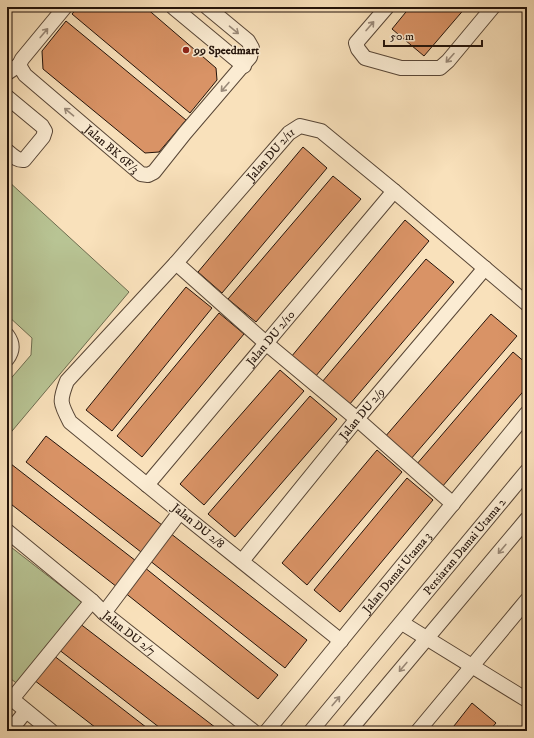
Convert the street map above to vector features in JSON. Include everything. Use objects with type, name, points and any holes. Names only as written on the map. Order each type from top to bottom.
[{"type":"street","points":[[7,73],[19,65],[22,59],[65,7]]},
{"type":"street","points":[[173,7],[244,66]]},
{"type":"street","name":"Jalan BK 6F/3","points":[[19,65],[24,75],[141,174],[148,176],[154,172],[250,57],[252,48],[248,41],[207,7]]},
{"type":"street","points":[[387,7],[356,43],[358,49],[365,58],[401,68],[440,68],[448,61],[493,7]]},
{"type":"street","points":[[7,97],[42,126],[45,131],[43,137],[24,160],[16,158],[7,151]]},
{"type":"street","name":"Jalan DU 2/11","points":[[61,406],[63,392],[67,381],[176,263],[289,133],[300,126],[321,132],[394,191],[527,304]]},
{"type":"street","name":"Jalan DU 2/10","points":[[147,485],[394,191]]},
{"type":"street","points":[[176,263],[267,344],[357,419],[453,504]]},
{"type":"street","name":"Jalan DU 2/9","points":[[242,561],[357,419],[485,268]]},
{"type":"street","name":"Jalan DU 2/8","points":[[61,406],[70,422],[341,641]]},
{"type":"street","name":"Jalan Damai Utama 3","points":[[267,731],[527,413]]},
{"type":"street","name":"Persiaran Damai Utama 2","points":[[311,731],[527,472]]},
{"type":"street","points":[[104,613],[180,512]]},
{"type":"street","points":[[349,731],[527,519]]},
{"type":"street","name":"Jalan DU 2/7","points":[[7,531],[92,601],[104,613],[253,731]]},
{"type":"street","points":[[418,731],[527,600]]},
{"type":"street","points":[[51,731],[10,697],[92,601]]},
{"type":"street","points":[[402,623],[527,700]]},
{"type":"street","points":[[10,731],[26,711]]},
{"type":"green space","points":[[7,180],[129,292],[7,437],[7,383],[31,355],[32,338],[7,315]]},
{"type":"green space","points":[[7,544],[83,603],[19,685],[7,676]]},
{"type":"building","points":[[78,7],[145,7],[216,68],[217,80],[190,113],[72,14]]},
{"type":"building","points":[[410,7],[466,7],[424,56],[392,29]]},
{"type":"building","points":[[66,21],[186,120],[159,152],[145,153],[43,69],[42,51]]},
{"type":"building","points":[[303,147],[327,168],[222,293],[198,272]]},
{"type":"building","points":[[333,176],[361,199],[256,322],[228,299]]},
{"type":"building","points":[[405,220],[429,241],[315,377],[291,357]]},
{"type":"building","points":[[426,259],[454,282],[349,405],[322,382]]},
{"type":"building","points":[[186,287],[212,308],[112,431],[86,410]]},
{"type":"building","points":[[219,313],[244,334],[142,457],[117,436]]},
{"type":"building","points":[[491,314],[517,336],[410,460],[384,438]]},
{"type":"building","points":[[513,352],[527,364],[527,387],[442,487],[416,465]]},
{"type":"building","points":[[280,370],[304,391],[204,505],[180,484]]},
{"type":"building","points":[[310,396],[337,419],[235,537],[208,514]]},
{"type":"building","points":[[46,436],[162,525],[141,552],[26,462]]},
{"type":"building","points":[[377,450],[402,472],[307,585],[282,563]]},
{"type":"building","points":[[11,464],[136,561],[117,587],[7,501],[7,469]]},
{"type":"building","points":[[407,478],[433,500],[340,612],[314,590]]},
{"type":"building","points":[[170,533],[307,640],[285,668],[149,560]]},
{"type":"building","points":[[144,567],[278,675],[258,699],[124,592]]},
{"type":"building","points":[[79,623],[220,731],[164,731],[58,649]]},
{"type":"building","points":[[53,655],[151,731],[100,731],[34,680]]},
{"type":"building","points":[[472,703],[496,723],[489,731],[450,731]]},
{"type":"building","points":[[507,726],[513,731],[503,731]]},
{"type":"place","name":"99 Speedmart","points":[[186,50]]}]
